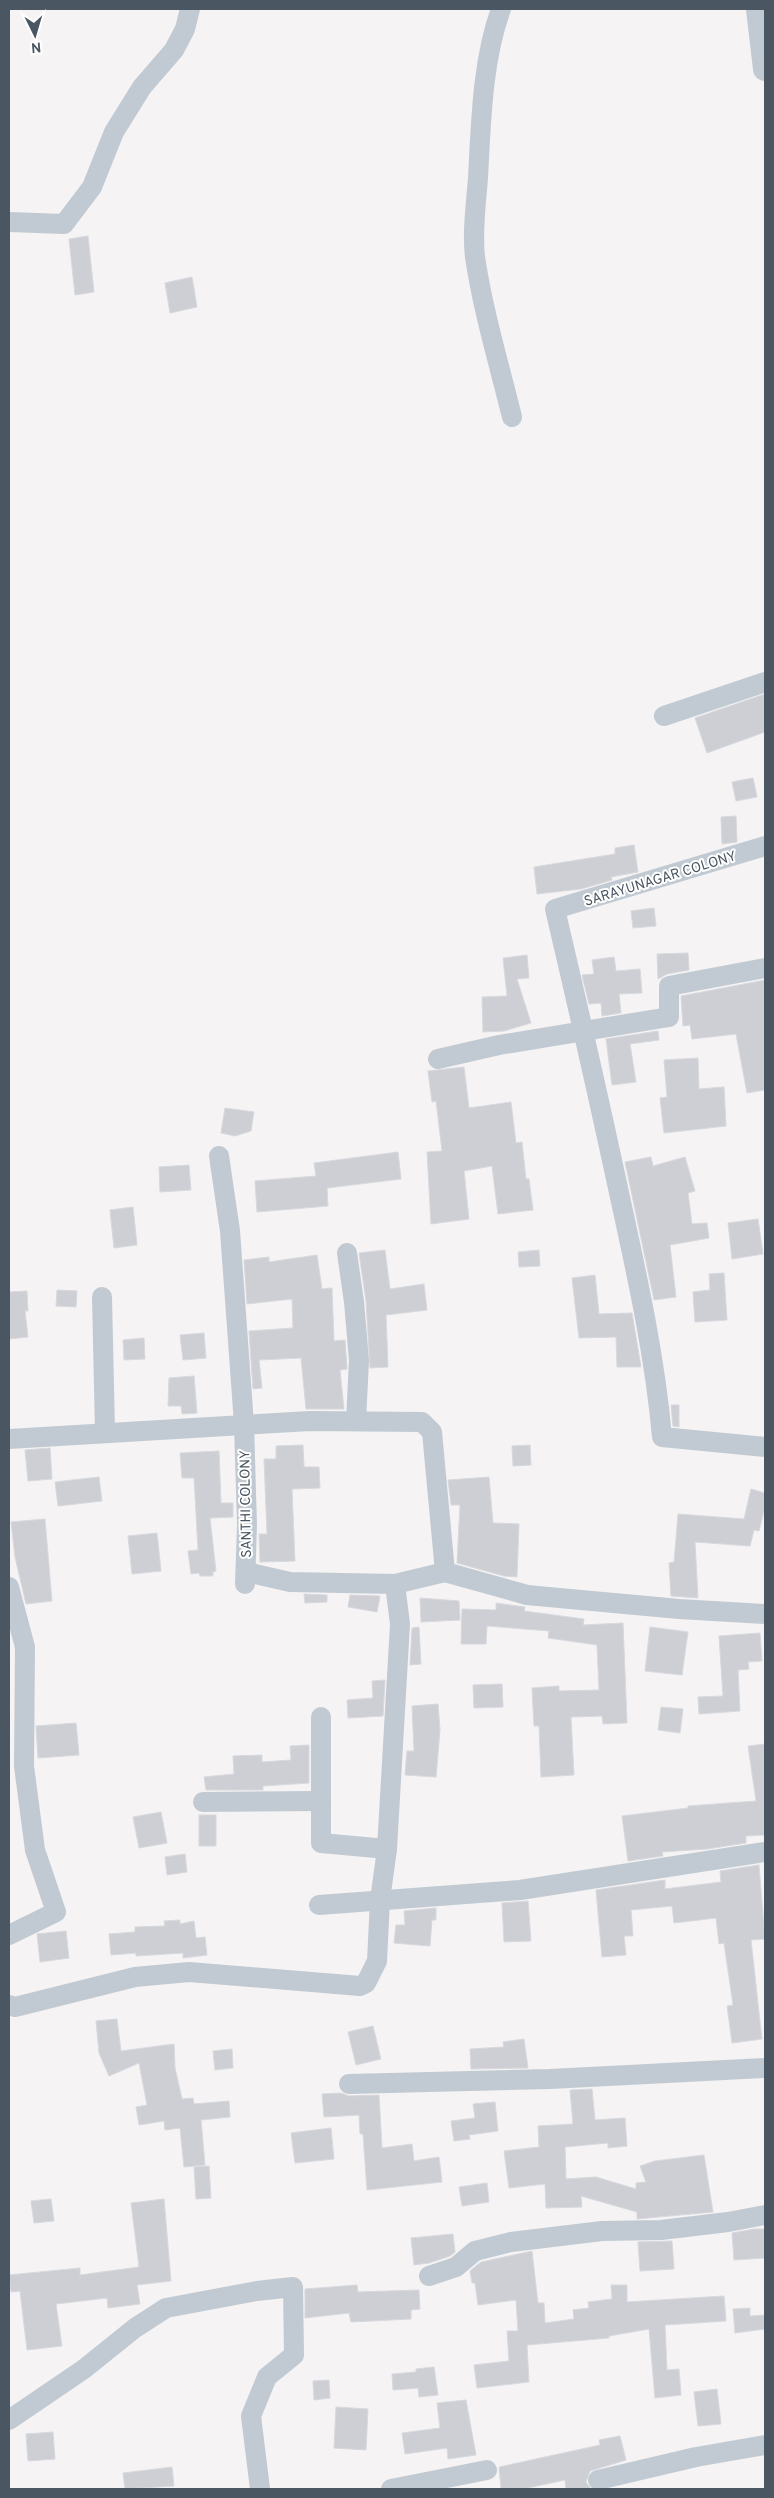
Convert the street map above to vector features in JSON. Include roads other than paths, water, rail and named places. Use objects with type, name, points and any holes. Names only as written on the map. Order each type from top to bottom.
[{"type":"street","points":[[9,222],[64,224],[92,187],[114,132],[142,87],[174,50],[185,30],[190,9]]},
{"type":"street","points":[[502,9],[491,47],[486,80],[474,246],[492,337],[512,417]]},
{"type":"street","points":[[758,9],[765,69]]},
{"type":"street","points":[[664,716],[765,682]]},
{"type":"street","name":"SARAYUNAGAR COLONY","points":[[584,1031],[555,909],[765,846]]},
{"type":"street","points":[[438,1058],[669,1017],[669,986],[765,968]]},
{"type":"street","points":[[584,1031],[645,1315],[658,1390],[662,1436],[765,1447]]},
{"type":"street","name":"SANTHI COLONY","points":[[220,1156],[230,1232],[244,1424],[245,1578],[290,1582],[395,1584]]},
{"type":"street","points":[[346,1253],[354,1302],[359,1360],[356,1421]]},
{"type":"street","points":[[102,1297],[105,1431]]},
{"type":"street","points":[[9,1439],[105,1431],[310,1420],[422,1422],[432,1432],[445,1572]]},
{"type":"street","points":[[9,2005],[15,2007],[135,1977],[189,1972],[360,1986],[366,1983],[377,1961],[380,1900],[387,1849],[400,1624],[395,1584],[445,1572],[527,1595],[679,1609],[765,1614]]},
{"type":"street","points":[[9,1587],[25,1647],[24,1766],[35,1850],[56,1912],[9,1935]]},
{"type":"street","points":[[321,1717],[321,1843],[387,1849]]},
{"type":"street","points":[[202,1802],[321,1801]]},
{"type":"street","points":[[319,1905],[520,1890],[765,1852]]},
{"type":"street","points":[[349,2084],[550,2079],[765,2068]]},
{"type":"street","points":[[429,2276],[456,2267],[475,2251],[511,2242],[602,2230],[660,2230],[728,2222],[765,2215]]},
{"type":"street","points":[[9,2420],[84,2369],[135,2328],[166,2308],[257,2291],[293,2287],[294,2355],[267,2377],[251,2416],[260,2489]]},
{"type":"street","points":[[598,2480],[696,2457],[765,2444]]},
{"type":"street","points":[[391,2489],[487,2470]]}]
